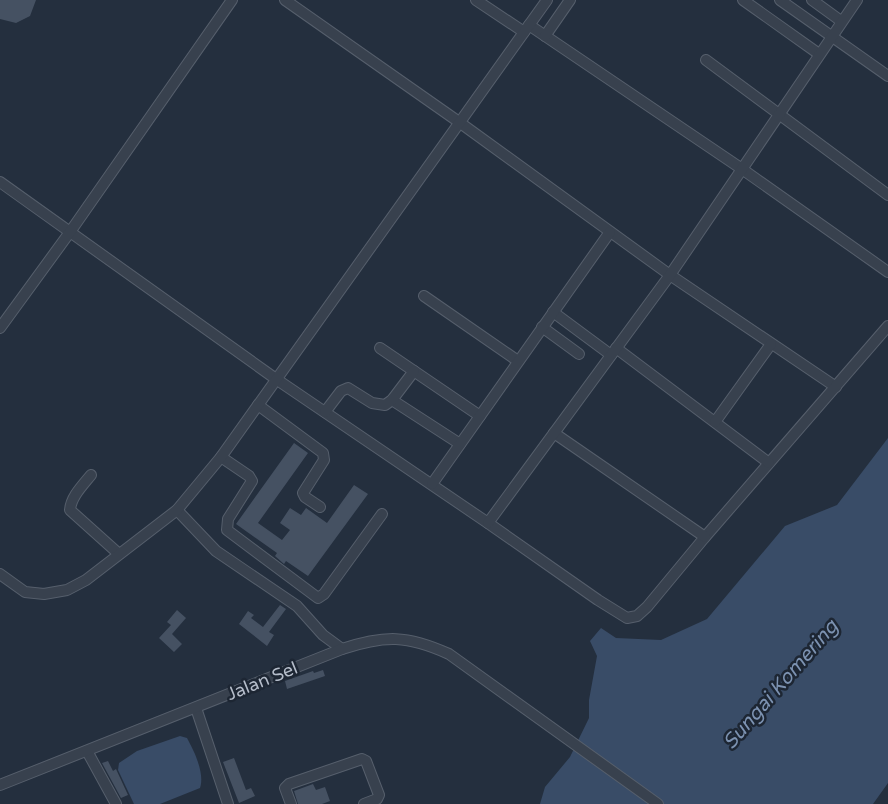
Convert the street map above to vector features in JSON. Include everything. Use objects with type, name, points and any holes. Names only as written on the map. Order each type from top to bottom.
[{"type":"street","points":[[0,328],[232,0]]},
{"type":"street","points":[[285,0],[459,122],[670,276],[836,387]]},
{"type":"street","points":[[476,0],[527,29],[545,36],[742,169],[888,272]]},
{"type":"street","points":[[0,574],[25,592],[44,594],[67,590],[86,580],[177,510],[221,456],[258,405],[547,0]]},
{"type":"street","points":[[545,36],[570,0]]},
{"type":"street","points":[[743,0],[819,54]]},
{"type":"street","points":[[780,0],[888,76]]},
{"type":"street","points":[[812,0],[841,21]]},
{"type":"street","points":[[488,523],[670,276],[857,0]]},
{"type":"street","points":[[706,60],[888,195]]},
{"type":"street","points":[[0,182],[276,379],[627,618],[637,616],[647,606],[888,326]]},
{"type":"street","points":[[432,484],[610,232]]},
{"type":"street","points":[[424,296],[518,361]]},
{"type":"street","points":[[553,312],[614,351],[769,463]]},
{"type":"street","points":[[542,327],[579,354]]},
{"type":"street","points":[[715,422],[771,344]]},
{"type":"street","points":[[380,348],[480,416]]},
{"type":"street","points":[[325,412],[341,391],[348,388],[376,405],[385,405],[414,371]]},
{"type":"street","points":[[392,399],[460,444]]},
{"type":"street","points":[[258,405],[323,453],[324,460],[303,493],[305,497],[320,507]]},
{"type":"street","points":[[554,433],[705,537]]},
{"type":"street","points":[[221,456],[249,476],[252,481],[228,519],[227,530],[318,598],[321,598],[382,514]]},
{"type":"street","points":[[90,475],[75,495],[70,504],[70,510],[119,555]]},
{"type":"street","points":[[177,510],[216,551],[297,606],[323,635],[342,649]]},
{"type":"street","points":[[297,606],[307,590]]},
{"type":"street","points":[[321,657],[323,635]]},
{"type":"street","name":"Jalan Sel","points":[[0,784],[342,649],[370,640],[408,639],[449,654],[658,804]]},
{"type":"street","points":[[196,708],[226,803]]},
{"type":"street","points":[[87,751],[116,804]]},
{"type":"street","points":[[291,804],[285,788],[289,784],[362,759],[366,761],[378,793],[377,799],[364,804]]},
{"type":"water","name":"Sungai Komering","points":[[888,438],[888,783],[873,804],[540,804],[545,787],[570,757],[589,718],[589,700],[597,656],[590,641],[601,628],[616,638],[661,640],[707,619],[785,526],[837,505]]},
{"type":"water","points":[[180,736],[187,738],[196,756],[201,776],[200,788],[160,804],[134,804],[118,770],[119,763],[137,751]]},
{"type":"building","points":[[0,0],[36,0],[30,16],[16,23],[0,19]]},
{"type":"building","points":[[294,443],[308,453],[258,523],[282,540],[290,530],[280,523],[290,508],[301,515],[306,508],[327,523],[354,485],[368,494],[308,576],[286,561],[284,564],[275,556],[277,553],[236,524]]},
{"type":"building","points":[[280,605],[286,609],[269,632],[274,635],[267,646],[239,624],[248,611],[254,615],[251,618],[263,627]]},
{"type":"building","points":[[177,610],[186,618],[172,634],[182,644],[174,652],[159,638],[171,625],[167,622]]},
{"type":"building","points":[[323,670],[325,676],[287,689],[285,681],[313,671],[314,673]]},
{"type":"building","points":[[234,758],[246,790],[251,788],[255,796],[239,803],[223,762]]},
{"type":"building","points":[[108,761],[113,771],[116,769],[128,795],[121,798],[102,763]]},
{"type":"building","points":[[313,784],[316,790],[325,787],[330,801],[322,804],[298,804],[294,791]]}]
